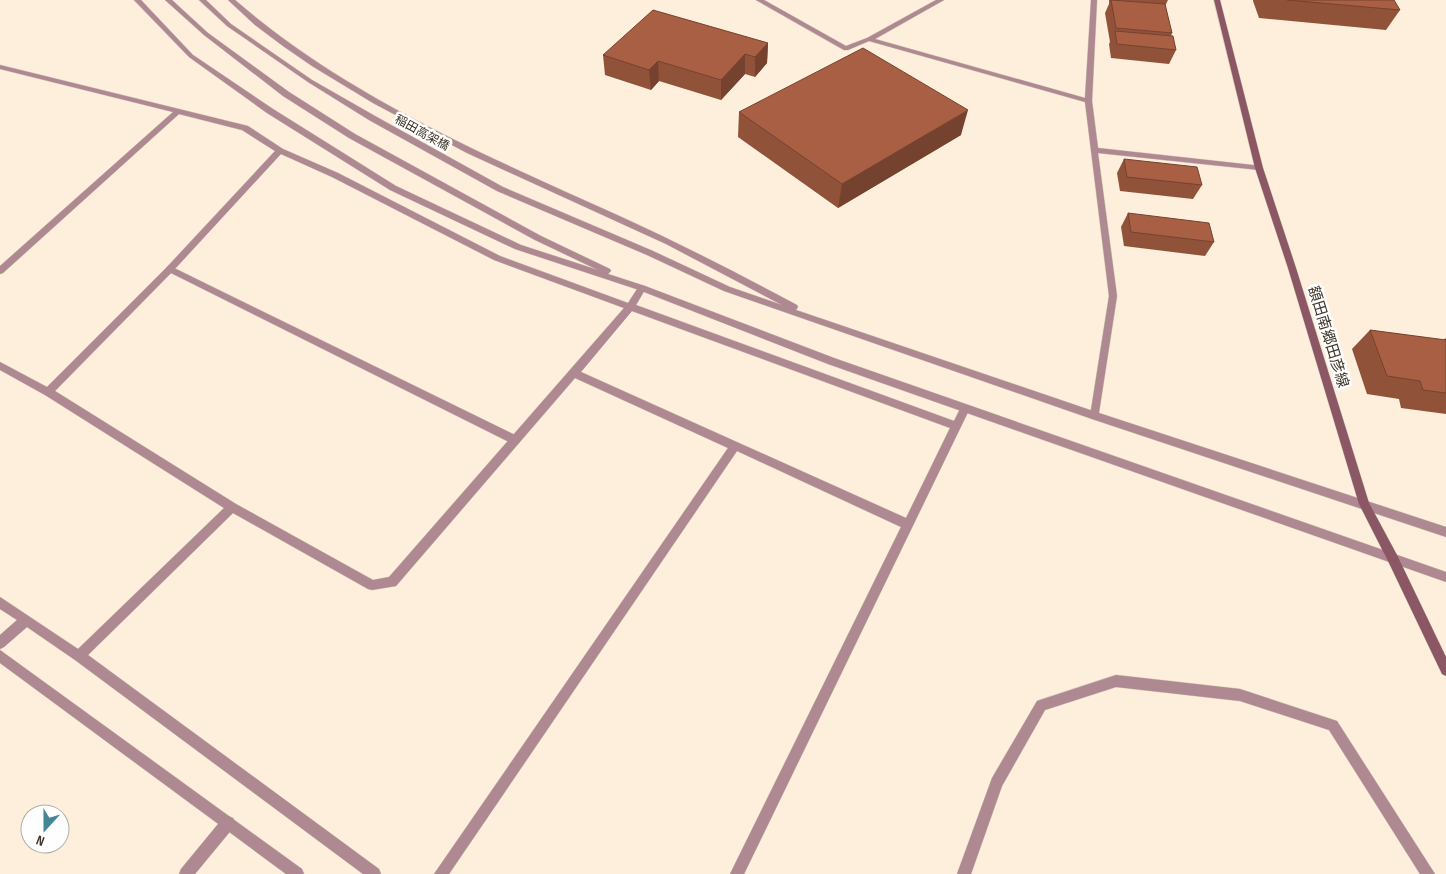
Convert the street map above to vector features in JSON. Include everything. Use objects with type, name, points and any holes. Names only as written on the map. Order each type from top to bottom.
[{"type":"main road","name":"額田南郷田彦線","points":[[1217,0],[1259,168],[1292,268],[1364,504],[1393,559],[1446,670]]},
{"type":"street","points":[[137,0],[191,56],[270,112],[393,188],[518,247],[642,288],[831,361],[1446,578]]},
{"type":"street","points":[[168,0],[206,34],[260,75],[343,131],[538,238],[642,288]]},
{"type":"street","name":"稲田高架橋","points":[[202,0],[229,25],[310,81],[372,118],[500,188],[650,253],[727,289],[823,322]]},
{"type":"street","points":[[231,0],[256,24],[323,70],[401,116],[518,174],[697,256],[823,322],[1095,416],[1446,532]]},
{"type":"street","points":[[759,0],[846,49],[869,39],[941,0]]},
{"type":"street","points":[[1094,0],[1088,101],[1096,150],[1113,296],[1095,416]]},
{"type":"street","points":[[869,39],[1088,101]]},
{"type":"street","points":[[0,67],[245,128],[280,151],[335,175],[497,258],[956,426]]},
{"type":"street","points":[[0,271],[4,264],[177,112]]},
{"type":"street","points":[[1096,150],[1259,168]]},
{"type":"street","points":[[48,392],[170,269],[280,151]]},
{"type":"street","points":[[170,269],[515,440]]},
{"type":"street","points":[[0,366],[48,392],[232,506],[372,585],[392,582],[631,306],[642,288]]},
{"type":"street","points":[[574,373],[907,524]]},
{"type":"street","points":[[737,874],[965,408]]},
{"type":"street","points":[[441,874],[735,446]]},
{"type":"street","points":[[79,656],[232,506]]},
{"type":"street","points":[[0,602],[25,621],[79,656],[374,874]]},
{"type":"street","points":[[0,643],[25,621]]},
{"type":"street","points":[[0,656],[297,874]]},
{"type":"street","points":[[964,874],[997,783],[1040,705],[1116,682],[1240,695],[1333,725],[1428,874]]},
{"type":"street","points":[[186,874],[228,824]]},
{"type":"building","points":[[1111,0],[1165,4],[1172,33],[1116,28]]},
{"type":"building","points":[[1287,0],[1394,0],[1400,10]]},
{"type":"building","points":[[653,10],[768,43],[755,57],[745,54],[721,80],[658,61],[649,70],[603,55]]},
{"type":"building","points":[[1115,31],[1173,36],[1176,50],[1117,44]]},
{"type":"building","points":[[863,48],[968,110],[842,184],[739,112]]},
{"type":"building","points":[[1124,159],[1197,167],[1202,185],[1127,177]]},
{"type":"building","points":[[1128,213],[1209,223],[1214,242],[1131,232]]},
{"type":"building","points":[[1370,330],[1446,340],[1446,393],[1423,390],[1420,381],[1387,376]]}]
